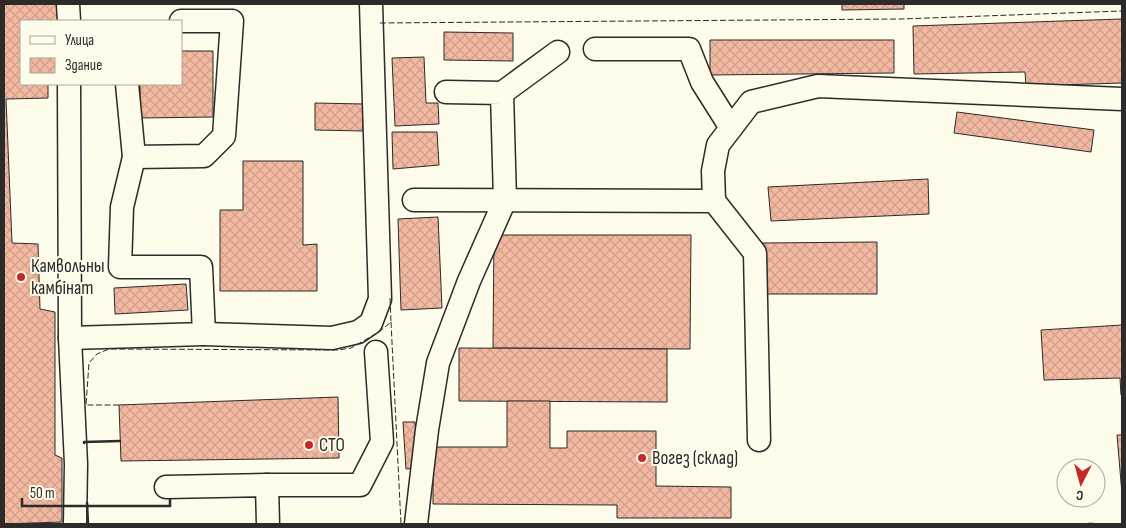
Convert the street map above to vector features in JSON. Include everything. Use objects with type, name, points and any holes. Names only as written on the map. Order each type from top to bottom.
[{"type":"lane","points":[[68,4],[68,20]]},
{"type":"lane","points":[[70,338],[204,334],[332,338],[358,332],[371,323],[380,299],[371,4]]},
{"type":"lane","points":[[134,157],[204,156],[224,136],[232,21],[182,21]]},
{"type":"lane","points":[[594,48],[690,49],[702,82],[731,128]]},
{"type":"lane","points":[[446,92],[502,93],[558,52]]},
{"type":"lane","points":[[69,85],[70,338],[76,464],[75,524]]},
{"type":"lane","points":[[127,85],[134,157],[122,207],[120,267],[201,267],[204,334]]},
{"type":"lane","points":[[759,440],[755,253],[714,201],[713,171],[718,145],[751,102],[818,86],[1122,99]]},
{"type":"lane","points":[[416,524],[427,430],[438,363],[469,281],[505,200],[502,93]]},
{"type":"lane","points":[[414,200],[714,201]]},
{"type":"lane","points":[[166,487],[360,485],[382,442],[376,352]]},
{"type":"lane","points":[[267,485],[268,524]]},
{"type":"building","name":"Камвольны камбінат","points":[[4,4],[59,4],[59,20],[20,20],[20,85],[48,85],[48,98],[6,99],[12,243],[38,244],[40,309],[55,312],[55,455],[62,458],[62,522],[4,524]]},
{"type":"building","points":[[842,4],[904,4],[904,9],[842,10]]},
{"type":"building","points":[[1122,19],[1122,83],[1026,86],[1025,72],[914,74],[913,26]]},
{"type":"building","points":[[444,32],[513,33],[513,61],[444,60]]},
{"type":"building","points":[[710,40],[894,40],[894,73],[710,75]]},
{"type":"building","points":[[182,51],[213,51],[213,117],[140,118],[140,85],[182,85]]},
{"type":"building","points":[[424,57],[426,103],[438,103],[439,124],[395,126],[392,58]]},
{"type":"building","points":[[315,103],[363,104],[363,131],[315,130]]},
{"type":"building","points":[[957,112],[1094,130],[1091,152],[954,133]]},
{"type":"building","points":[[392,132],[437,132],[439,165],[393,169]]},
{"type":"building","points":[[243,161],[303,161],[303,245],[317,244],[317,291],[220,291],[220,210],[243,210]]},
{"type":"building","points":[[928,179],[929,214],[771,221],[768,187]]},
{"type":"building","points":[[438,217],[442,308],[401,310],[398,219]]},
{"type":"building","points":[[494,235],[691,235],[690,349],[493,348]]},
{"type":"building","points":[[877,242],[877,294],[763,294],[762,243]]},
{"type":"building","points":[[186,284],[188,310],[115,314],[114,288]]},
{"type":"building","points":[[1122,325],[1122,395],[1120,378],[1044,380],[1041,330]]},
{"type":"building","points":[[459,348],[667,349],[667,402],[459,401]]},
{"type":"building","points":[[338,397],[339,458],[121,461],[119,405]]},
{"type":"building","points":[[507,401],[550,401],[550,448],[567,448],[567,431],[656,431],[656,486],[731,487],[731,518],[617,518],[617,505],[433,504],[433,447],[507,447]]},
{"type":"building","points":[[403,422],[415,422],[418,468],[406,469]]},
{"type":"building","points":[[1117,435],[1122,435],[1122,494]]},
{"type":"fence","points":[[380,23],[901,19],[1122,11]]},
{"type":"fence","points":[[119,405],[86,405],[89,363],[97,354],[109,349],[338,350],[351,348],[379,332],[391,322],[390,298]]},
{"type":"fence","points":[[391,322],[401,524]]},
{"type":"wall","points":[[84,443],[120,441]]},
{"type":"wall","points":[[87,503],[88,524]]},
{"type":"wall","points":[[1088,524],[1093,524]]},
{"type":"place","name":"Камвольны камбінат","points":[[21,277]]},
{"type":"place","name":"СТО","points":[[309,445]]},
{"type":"place","name":"Вогез (склад)","points":[[642,458]]}]
